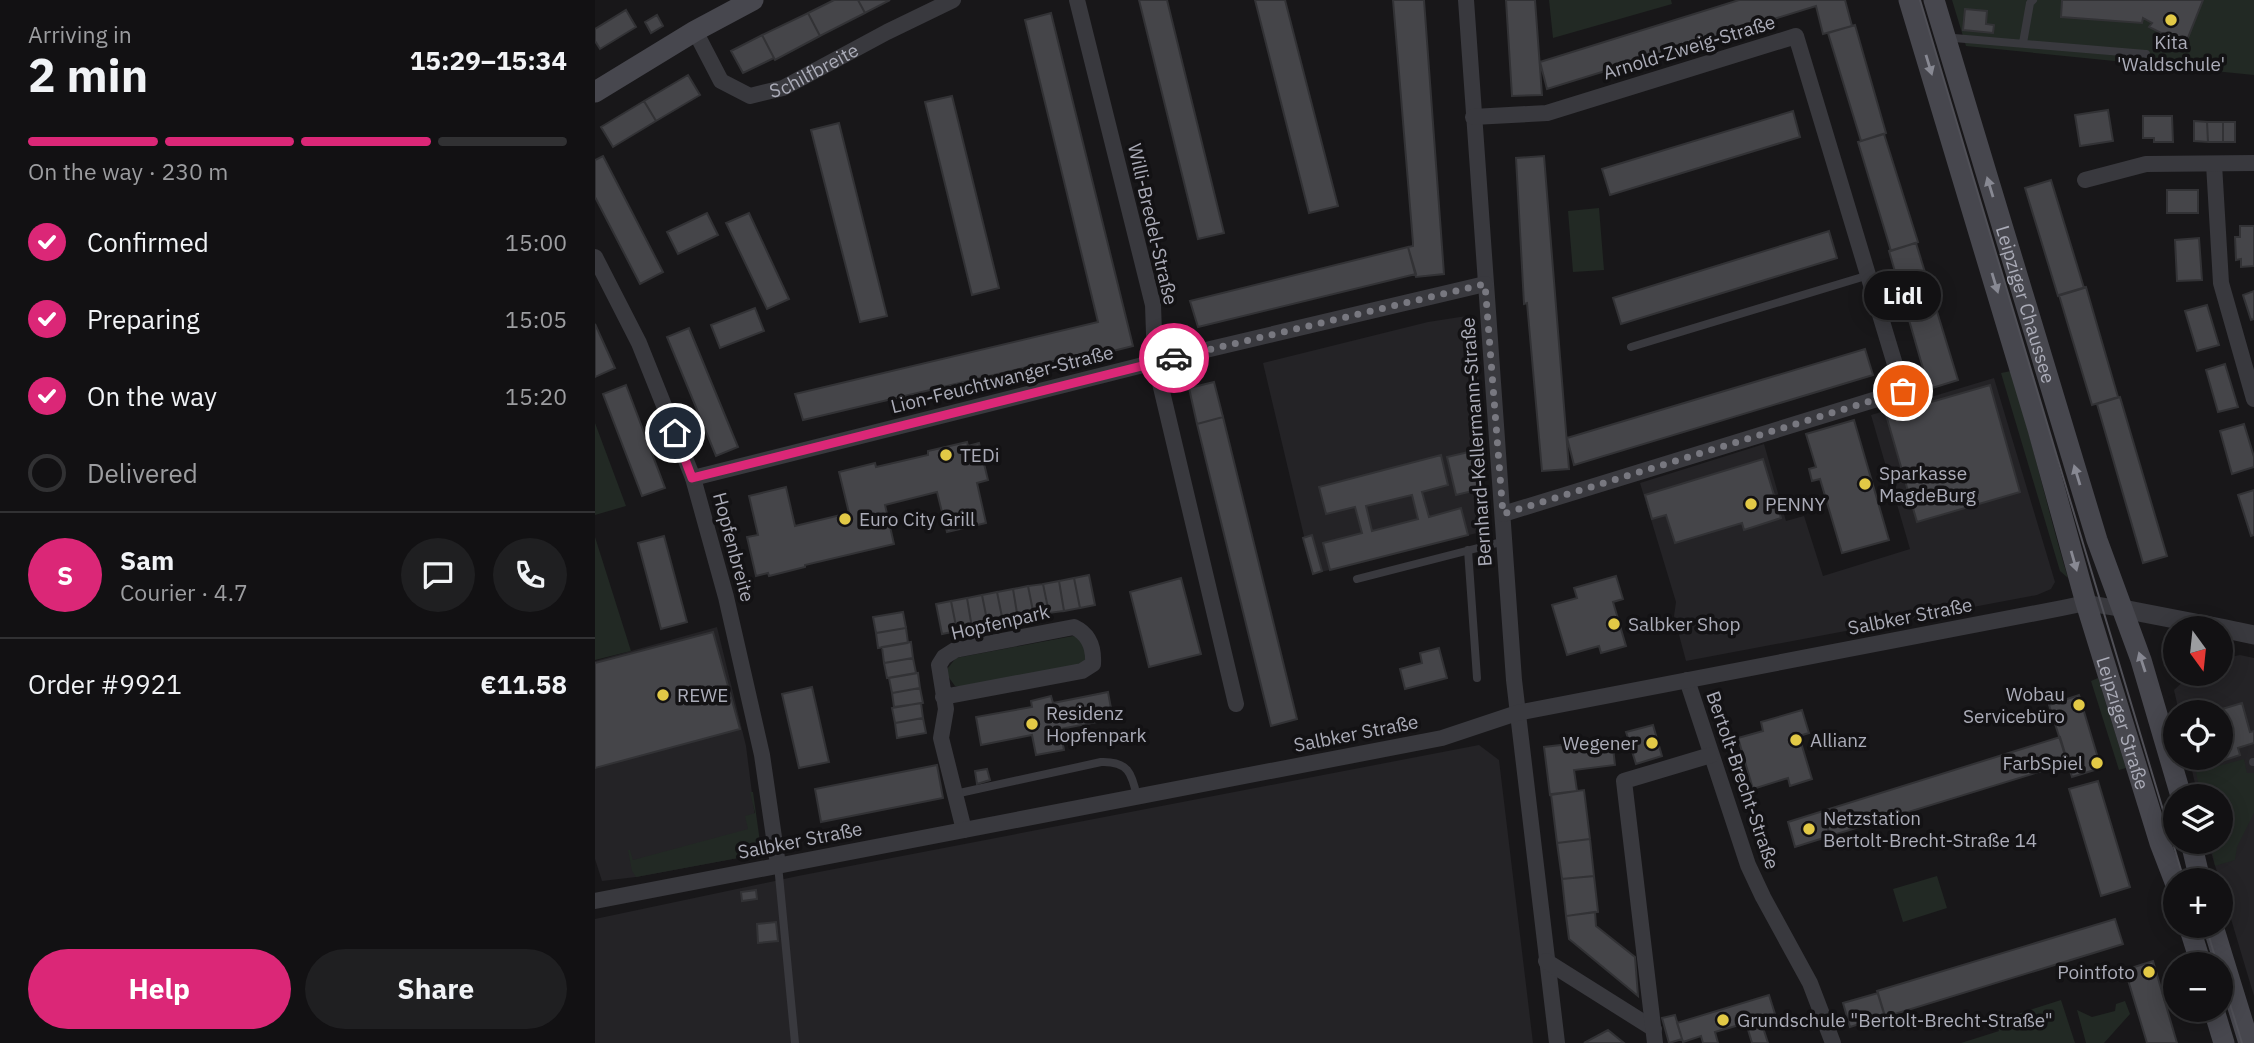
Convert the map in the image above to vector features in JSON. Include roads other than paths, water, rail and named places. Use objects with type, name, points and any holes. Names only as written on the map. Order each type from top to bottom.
[{"type":"main road","name":"Leipziger Chaussee","points":[[1909,0],[2039,429],[2086,603]]},
{"type":"main road","name":"Leipziger Chaussee","points":[[1934,0],[2097,540],[2123,608]]},
{"type":"main road","points":[[595,92],[742,2]]},
{"type":"main road","name":"Leipziger Straße","points":[[2086,603],[2170,868]]},
{"type":"main road","name":"Leipziger Straße","points":[[2123,608],[2159,715],[2178,784]]},
{"type":"main road","points":[[2217,938],[2249,1043]]},
{"type":"main road","points":[[2218,1022],[2224,1043]]},
{"type":"street","name":"Schilfbreite","points":[[695,31],[721,80],[750,96],[783,88],[953,0]]},
{"type":"street","name":"Willi-Bredel-Straße","points":[[1077,0],[1153,304],[1156,362],[1236,704]]},
{"type":"street","name":"Bernhard-Kellermann-Straße","points":[[1466,0],[1517,713],[1557,1043]]},
{"type":"street","name":"Arnold-Zweig-Straße","points":[[1473,117],[1547,113],[1796,36],[1903,391],[1503,514]]},
{"type":"street","points":[[2085,180],[2146,164],[2254,163]]},
{"type":"street","points":[[2214,164],[2221,283],[2254,399]]},
{"type":"street","name":"Hopfenbreite","points":[[595,257],[639,344],[692,478],[726,597],[762,755],[778,865]]},
{"type":"street","name":"Lion-Feuchtwanger-Straße","points":[[692,478],[1156,362],[1485,284]]},
{"type":"street","name":"Salbker Straße","points":[[595,901],[1442,738],[1517,713],[2086,603],[2123,608]]},
{"type":"street","points":[[2123,608],[2163,616]]},
{"type":"street","name":"Hopfenpark","points":[[943,696],[1082,671],[1093,664],[1094,650],[1084,632],[1074,627],[955,650],[944,657],[939,665],[943,696],[946,709],[941,738],[964,830]]},
{"type":"street","points":[[2233,631],[2254,635]]},
{"type":"street","name":"Bertolt-Brecht-Straße","points":[[1687,680],[1748,865],[1810,983],[1833,1043]]},
{"type":"street","points":[[1655,1036],[1624,780],[1711,755]]},
{"type":"street","points":[[1546,961],[1655,1036]]},
{"type":"lane","points":[[2022,43],[2032,0]]},
{"type":"lane","points":[[1946,40],[1954,38],[2146,54]]},
{"type":"lane","points":[[1631,346],[1869,275]]},
{"type":"lane","points":[[1357,579],[1505,541]]},
{"type":"lane","points":[[1468,550],[1477,678]]},
{"type":"lane","points":[[955,794],[1101,762],[1112,762],[1125,767],[1132,776],[1137,797]]},
{"type":"lane","points":[[778,865],[795,1043]]},
{"type":"tram line","points":[[1920,0],[2180,868]]},
{"type":"tram line","points":[[2209,938],[2214,952]]},
{"type":"tram line","points":[[2233,1014],[2242,1043]]},
{"type":"place","name":"Kita 'Waldschule'","points":[[2171,20]]},
{"type":"place","name":"Lidl","points":[[1903,391]]},
{"type":"place","name":"TEDi","points":[[946,455]]},
{"type":"place","name":"Sparkasse MagdeBurg","points":[[1865,484]]},
{"type":"place","name":"PENNY","points":[[1751,504]]},
{"type":"place","name":"Euro City Grill","points":[[845,519]]},
{"type":"place","name":"Salbker Shop","points":[[1614,624]]},
{"type":"place","name":"REWE","points":[[663,695]]},
{"type":"place","name":"Wobau Servicebüro","points":[[2079,705]]},
{"type":"place","name":"Residenz Hopfenpark","points":[[1032,724]]},
{"type":"place","name":"Allianz","points":[[1796,740]]},
{"type":"place","name":"Wegener","points":[[1652,743]]},
{"type":"place","name":"FarbSpiel","points":[[2097,763]]},
{"type":"place","name":"Netzstation Bertolt-Brecht-Straße 14","points":[[1809,829]]},
{"type":"place","name":"Pointfoto","points":[[2149,972]]},
{"type":"place","name":"Grundschule \"Bertolt-Brecht-Straße\"","points":[[1723,1020]]}]
